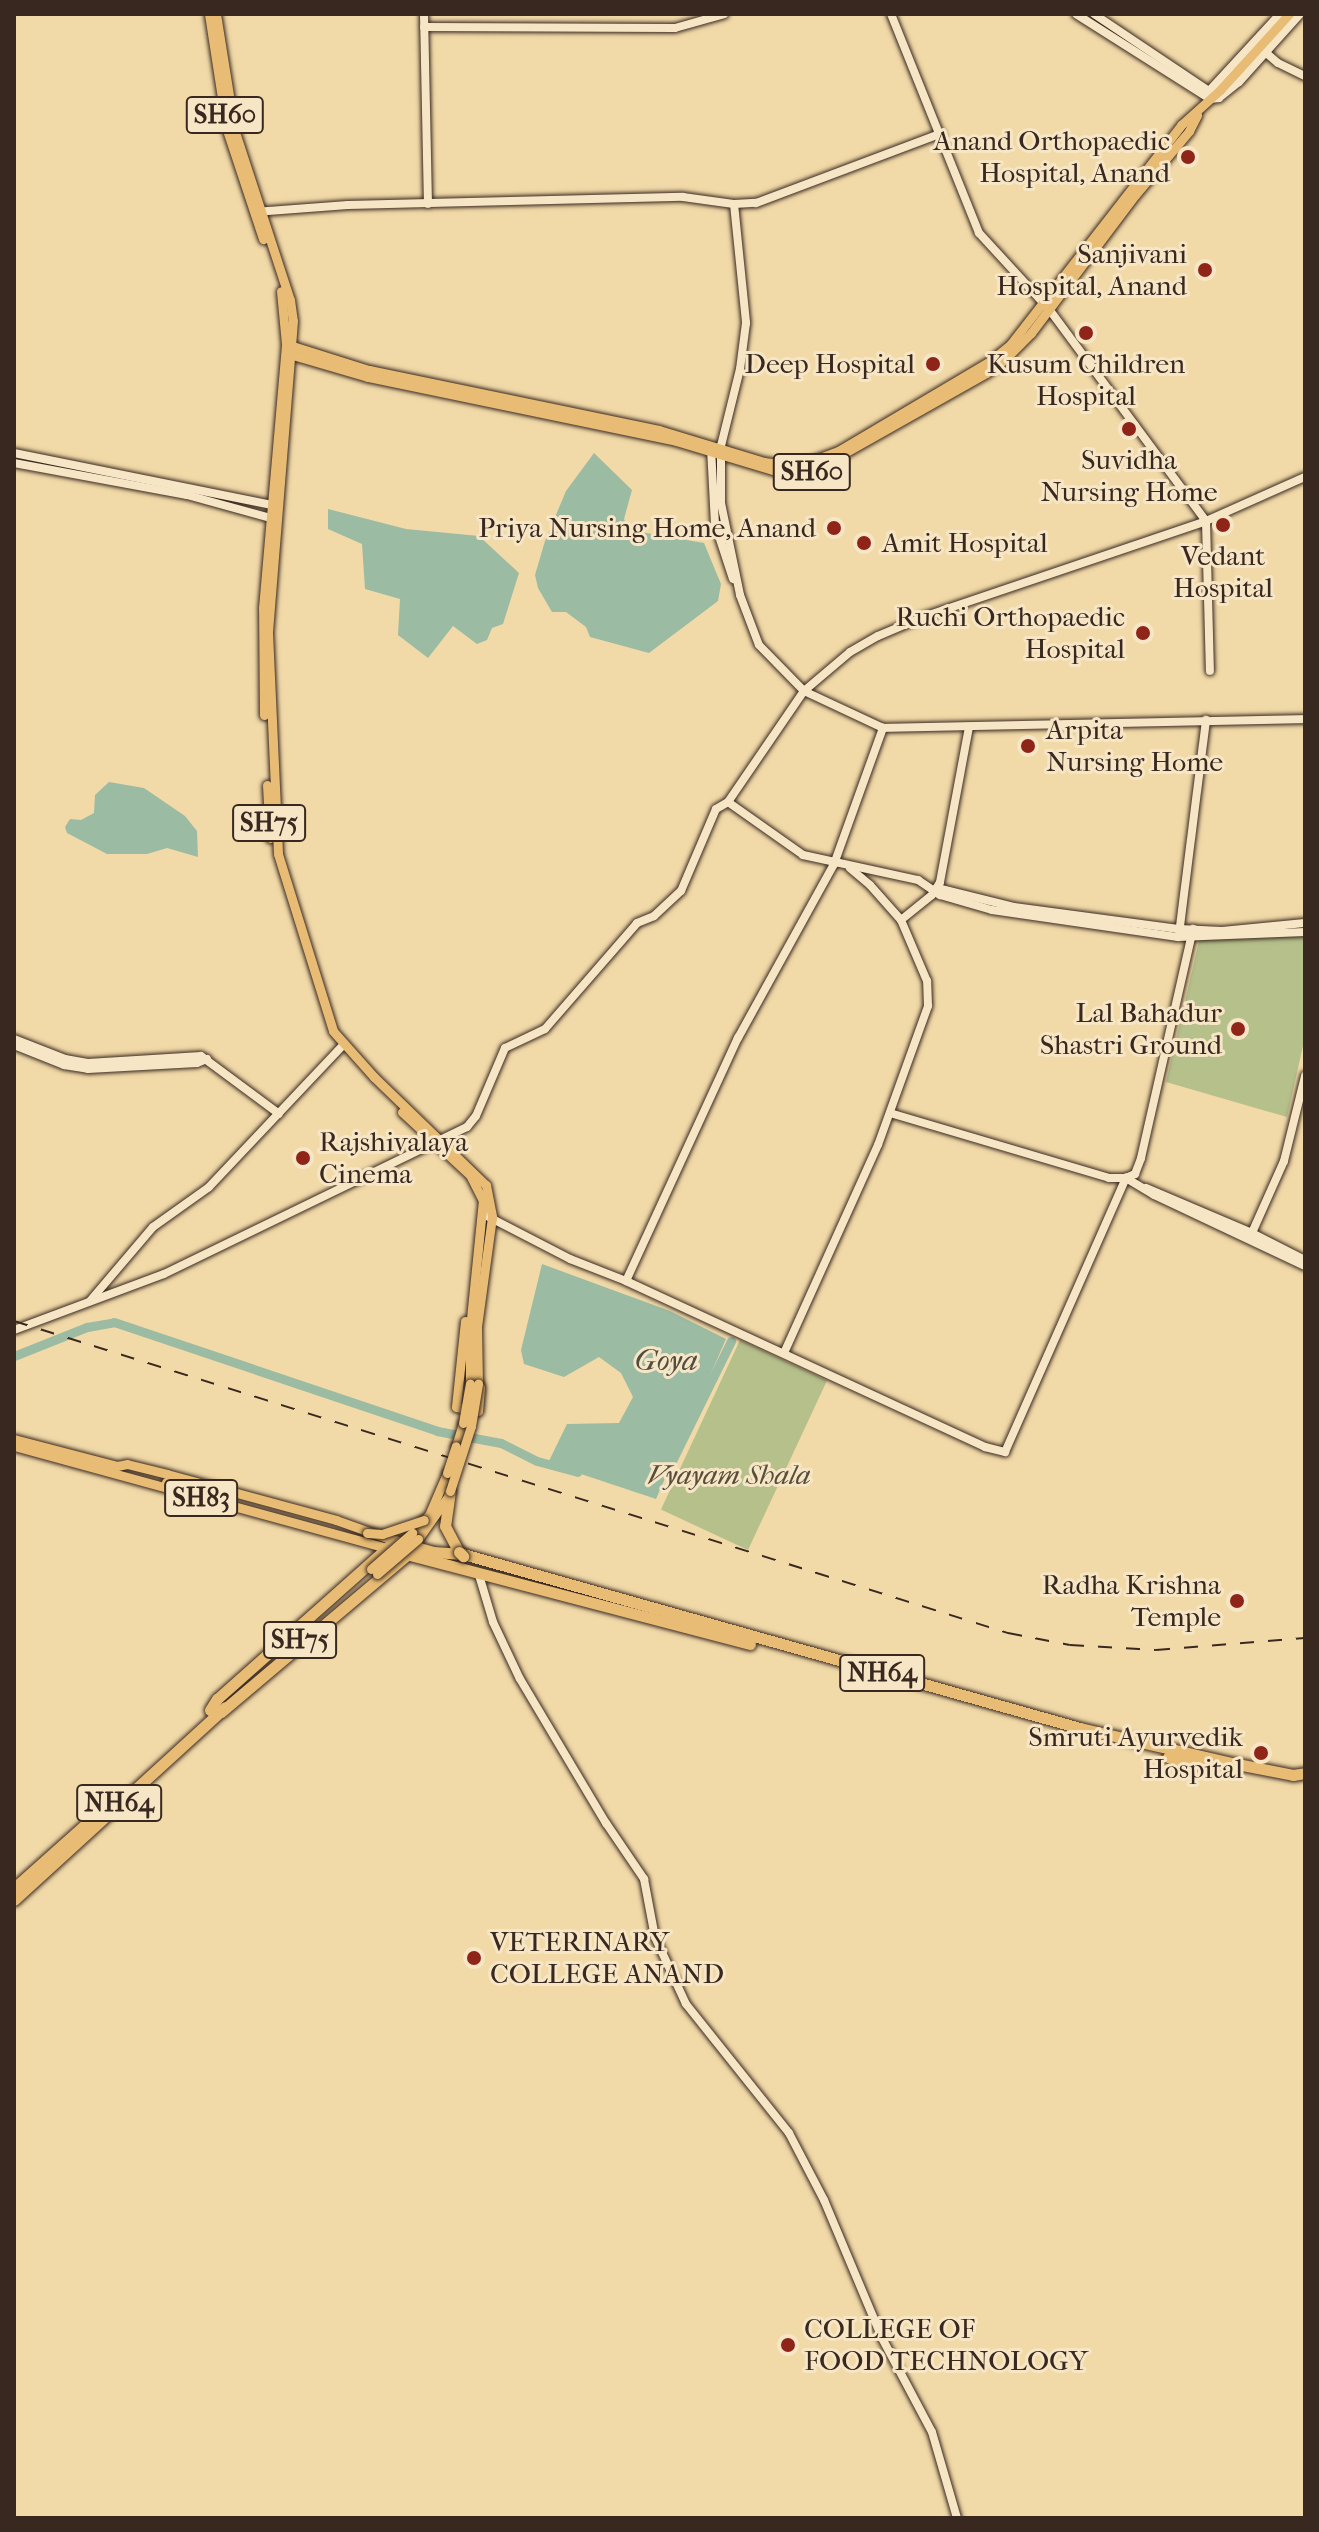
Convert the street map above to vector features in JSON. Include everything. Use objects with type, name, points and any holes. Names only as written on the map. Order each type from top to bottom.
[{"type":"highway","points":[[450,1491],[446,1530],[463,1556],[482,1565],[679,1623],[699,1628],[708,1625]]},
{"type":"highway","points":[[391,1544],[217,1699],[218,1708],[228,1709],[411,1551]]},
{"type":"highway","name":"NH64","points":[[391,1544],[479,1575],[1170,1754],[1291,1782],[1305,1781]]},
{"type":"highway","name":"NH64","points":[[411,1551],[463,1554],[1170,1754],[1277,1772],[1305,1773]]},
{"type":"highway","name":"NH64","points":[[14,1888],[218,1708]]},
{"type":"highway","name":"NH64","points":[[14,1900],[218,1708]]},
{"type":"main road","name":"SH60","points":[[209,14],[227,130],[258,212]]},
{"type":"main road","name":"SH60","points":[[216,14],[235,132],[283,299],[289,350],[369,370],[599,416],[786,467],[822,458],[990,361],[1010,345],[1047,306],[1189,131],[1200,108]]},
{"type":"main road","name":"SH60","points":[[1047,306],[1181,125],[1289,14]]},
{"type":"main road","name":"SH75","points":[[289,350],[261,632],[272,849],[324,1023],[342,1046],[470,1175],[483,1200],[486,1217],[471,1426],[450,1491],[423,1534],[374,1571]]},
{"type":"main road","points":[[486,1217],[495,1232],[480,1328],[478,1411],[456,1407],[476,1232],[486,1217]]},
{"type":"main road","name":"SH75","points":[[218,1708],[374,1571],[424,1520],[447,1473],[474,1384]]},
{"type":"main road","name":"SH83","points":[[14,1439],[117,1466],[127,1464],[167,1474],[336,1520],[391,1544]]},
{"type":"main road","name":"SH83","points":[[14,1446],[391,1544]]},
{"type":"main road","points":[[117,1466],[151,1478],[367,1533],[382,1534],[424,1520]]},
{"type":"street","points":[[424,14],[428,204]]},
{"type":"street","points":[[424,27],[675,28],[724,14]]},
{"type":"street","points":[[891,14],[979,233],[1047,306],[1206,521],[1210,671]]},
{"type":"street","points":[[1076,14],[1219,98],[1239,82],[1300,14]]},
{"type":"street","points":[[1094,14],[1211,95]]},
{"type":"street","points":[[1211,95],[1280,14]]},
{"type":"street","points":[[1264,51],[1278,63],[1305,76]]},
{"type":"street","points":[[258,212],[683,197],[734,204],[756,203],[940,134]]},
{"type":"street","points":[[734,204],[746,323],[740,369],[716,449],[721,503],[740,595],[759,645],[804,691],[883,728],[1305,719]]},
{"type":"street","points":[[14,453],[275,505]]},
{"type":"street","points":[[14,463],[187,495],[274,519]]},
{"type":"street","points":[[14,1330],[164,1274],[467,1127],[476,1116],[505,1048],[545,1029],[637,923],[654,916],[681,891],[705,827],[716,809],[728,802],[804,691],[850,652],[878,636],[1006,587],[1206,521],[1305,477]]},
{"type":"street","points":[[1179,933],[1206,720]]},
{"type":"street","points":[[901,920],[936,889],[944,865],[969,727]]},
{"type":"street","points":[[626,1281],[738,1038],[834,864],[883,728]]},
{"type":"street","points":[[728,802],[803,855],[850,868],[918,880],[966,904],[1013,914],[1179,933],[1305,932]]},
{"type":"street","points":[[784,1353],[890,1113],[927,1015],[929,993],[915,949],[901,920],[850,868]]},
{"type":"street","points":[[1192,933],[1305,923]]},
{"type":"street","points":[[890,1113],[1109,1178],[1126,1178],[1135,1174],[1192,933]]},
{"type":"street","points":[[14,1039],[65,1059],[88,1063],[196,1056],[207,1059],[279,1114]]},
{"type":"street","points":[[14,1045],[64,1065],[88,1069],[184,1064],[207,1059]]},
{"type":"street","points":[[87,1304],[153,1227],[209,1187],[342,1046]]},
{"type":"street","points":[[1251,1236],[1284,1161],[1305,1076]]},
{"type":"street","points":[[486,1217],[570,1259],[626,1281],[985,1447],[1005,1452],[1126,1178]]},
{"type":"street","points":[[1126,1178],[1305,1260]]},
{"type":"street","points":[[1251,1236],[1305,1266]]},
{"type":"street","points":[[479,1575],[493,1622],[520,1679],[606,1823],[644,1879],[655,1937],[686,2004],[782,2123],[824,2200],[882,2338],[932,2432],[957,2518]]},
{"type":"green space","points":[[1305,928],[1305,1037],[1287,1117],[1166,1082],[1200,937]]},
{"type":"green space","name":"Vyayam Shala","points":[[740,1340],[827,1381],[748,1550],[661,1509]]},
{"type":"water","points":[[594,453],[632,490],[624,519],[629,530],[704,543],[721,584],[718,601],[649,653],[590,637],[586,627],[566,612],[552,612],[538,588],[535,575],[545,541],[566,491]]},
{"type":"water","points":[[328,509],[406,529],[479,536],[519,573],[503,624],[492,628],[487,640],[477,644],[453,626],[428,658],[398,635],[400,599],[365,589],[362,544],[328,529]]},
{"type":"water","points":[[109,782],[144,788],[185,816],[197,831],[198,857],[167,848],[147,854],[107,854],[67,833],[65,827],[70,819],[81,820],[94,813],[95,795]]},
{"type":"water","name":"Goya","points":[[542,1264],[670,1311],[726,1339],[656,1499],[548,1463],[567,1424],[619,1423],[633,1397],[621,1373],[599,1357],[564,1377],[524,1364],[521,1350]]},
{"type":"waterway","points":[[14,1356],[87,1327],[114,1322],[437,1431],[501,1443],[537,1461],[578,1472]]},
{"type":"waterway","points":[[667,1471],[731,1341]]},
{"type":"railway","points":[[14,1321],[1008,1633],[1070,1645],[1156,1650],[1305,1638]]},
{"type":"place","name":"Anand Orthopaedic Hospital, Anand","points":[[1188,157]]},
{"type":"place","name":"Sanjivani Hospital, Anand","points":[[1205,270]]},
{"type":"place","name":"Kusum Children Hospital","points":[[1086,333]]},
{"type":"place","name":"Deep Hospital","points":[[933,364]]},
{"type":"place","name":"Suvidha Nursing Home","points":[[1129,429]]},
{"type":"place","name":"Vedant Hospital","points":[[1223,525]]},
{"type":"place","name":"Priya Nursing Home, Anand","points":[[834,528]]},
{"type":"place","name":"Amit Hospital","points":[[864,543]]},
{"type":"place","name":"Ruchi Orthopaedic Hospital","points":[[1143,633]]},
{"type":"place","name":"Arpita Nursing Home","points":[[1028,746]]},
{"type":"place","name":"Lal Bahadur Shastri Ground","points":[[1238,1029]]},
{"type":"place","name":"Rajshivalaya Cinema","points":[[303,1158]]},
{"type":"place","name":"Radha Krishna Temple","points":[[1237,1601]]},
{"type":"place","name":"Smruti Ayurvedik Hospital","points":[[1261,1753]]},
{"type":"place","name":"VETERINARY COLLEGE ANAND","points":[[474,1958]]},
{"type":"place","name":"COLLEGE OF FOOD TECHNOLOGY","points":[[788,2345]]}]
